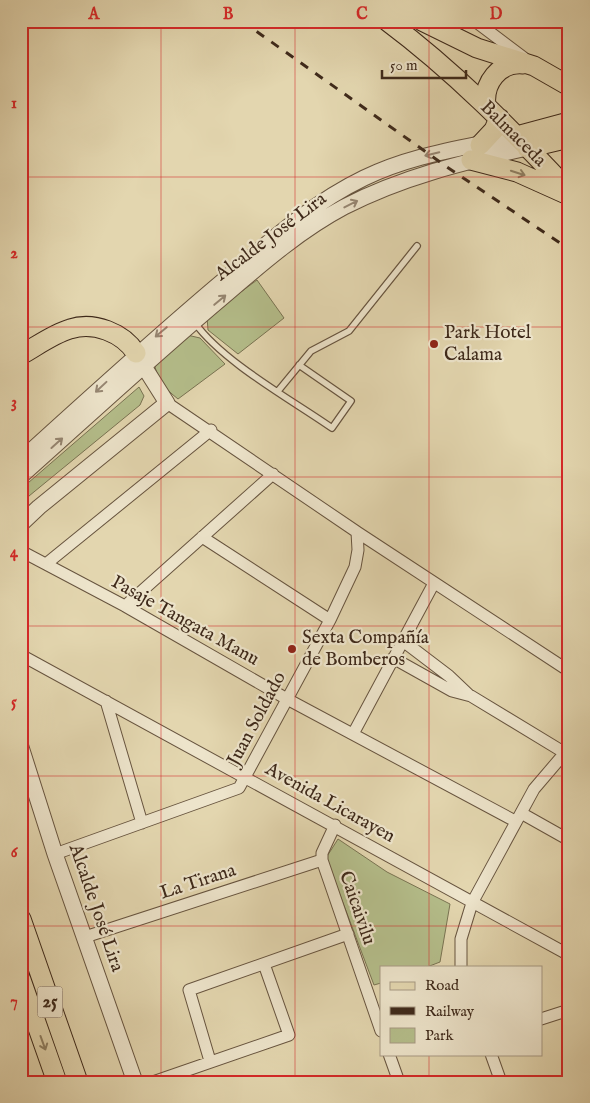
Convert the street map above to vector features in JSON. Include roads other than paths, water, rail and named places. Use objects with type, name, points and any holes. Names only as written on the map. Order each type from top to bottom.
[{"type":"main road","name":"Balmaceda","points":[[387,21],[431,56],[493,112],[569,191]]},
{"type":"main road","points":[[422,21],[477,48],[534,66],[569,74]]},
{"type":"main road","points":[[569,86],[534,66],[515,64],[497,72],[486,92],[493,112],[494,130],[475,152],[569,195]]},
{"type":"main road","points":[[522,142],[569,122]]},
{"type":"main road","points":[[522,142],[569,138]]},
{"type":"main road","points":[[21,355],[71,328],[90,327],[117,335],[132,346],[140,359]]},
{"type":"main road","points":[[21,365],[68,341],[86,336],[112,339],[140,359]]},
{"type":"main road","name":"25","points":[[21,919],[78,1082]]},
{"type":"main road","name":"25","points":[[21,980],[57,1082]]},
{"type":"main road","points":[[68,1053],[84,1082]]},
{"type":"street","points":[[475,21],[534,66]]},
{"type":"street","name":"Alcalde José Lira","points":[[21,476],[140,359],[249,258],[326,199],[365,178],[406,161],[475,152],[522,142]]},
{"type":"street","name":"Alcalde José Lira","points":[[21,460],[140,359],[194,322],[254,271],[307,230],[330,215],[398,183],[475,152]]},
{"type":"street","points":[[140,359],[167,403],[211,430],[357,532],[569,671]]},
{"type":"street","points":[[21,524],[39,507],[167,403]]},
{"type":"street","points":[[46,564],[211,430]]},
{"type":"street","points":[[125,606],[273,474]]},
{"type":"street","name":"Juan Soldado","points":[[55,854],[238,788],[246,777],[330,620],[355,567],[358,550],[357,532]]},
{"type":"street","points":[[202,537],[330,620]]},
{"type":"street","name":"Pasaje Tangata Manu","points":[[21,551],[125,606],[287,699],[353,734],[518,817],[569,840]]},
{"type":"street","points":[[353,734],[434,583]]},
{"type":"street","points":[[403,641],[449,676],[470,696]]},
{"type":"street","name":"Avenida Licarayen","points":[[21,655],[335,825],[472,903],[569,955]]},
{"type":"street","points":[[393,658],[452,691],[470,696],[567,750],[534,789],[472,903],[461,939],[461,966]]},
{"type":"street","points":[[106,701],[142,823]]},
{"type":"street","name":"Alcalde José Lira","points":[[21,747],[55,854],[135,1082]]},
{"type":"street","name":"Caicaivilu","points":[[335,825],[322,854],[322,860],[380,1028]]},
{"type":"street","name":"La Tirana","points":[[85,937],[322,860]]},
{"type":"street","points":[[210,1061],[189,990],[348,934]]},
{"type":"street","points":[[153,1082],[289,1035],[264,964]]},
{"type":"street","points":[[542,1019],[569,1010]]},
{"type":"street","points":[[390,1056],[399,1082]]},
{"type":"street","points":[[492,1056],[501,1082]]},
{"type":"lane","points":[[278,391],[311,351],[349,331],[417,246]]},
{"type":"lane","points":[[194,322],[206,337],[239,365],[332,428],[351,401],[299,365]]},
{"type":"railway","points":[[242,21],[447,167],[569,249]]},
{"type":"place","name":"Park Hotel Calama","points":[[434,344]]},
{"type":"place","name":"Sexta Compañía de Bomberos","points":[[292,649]]}]
